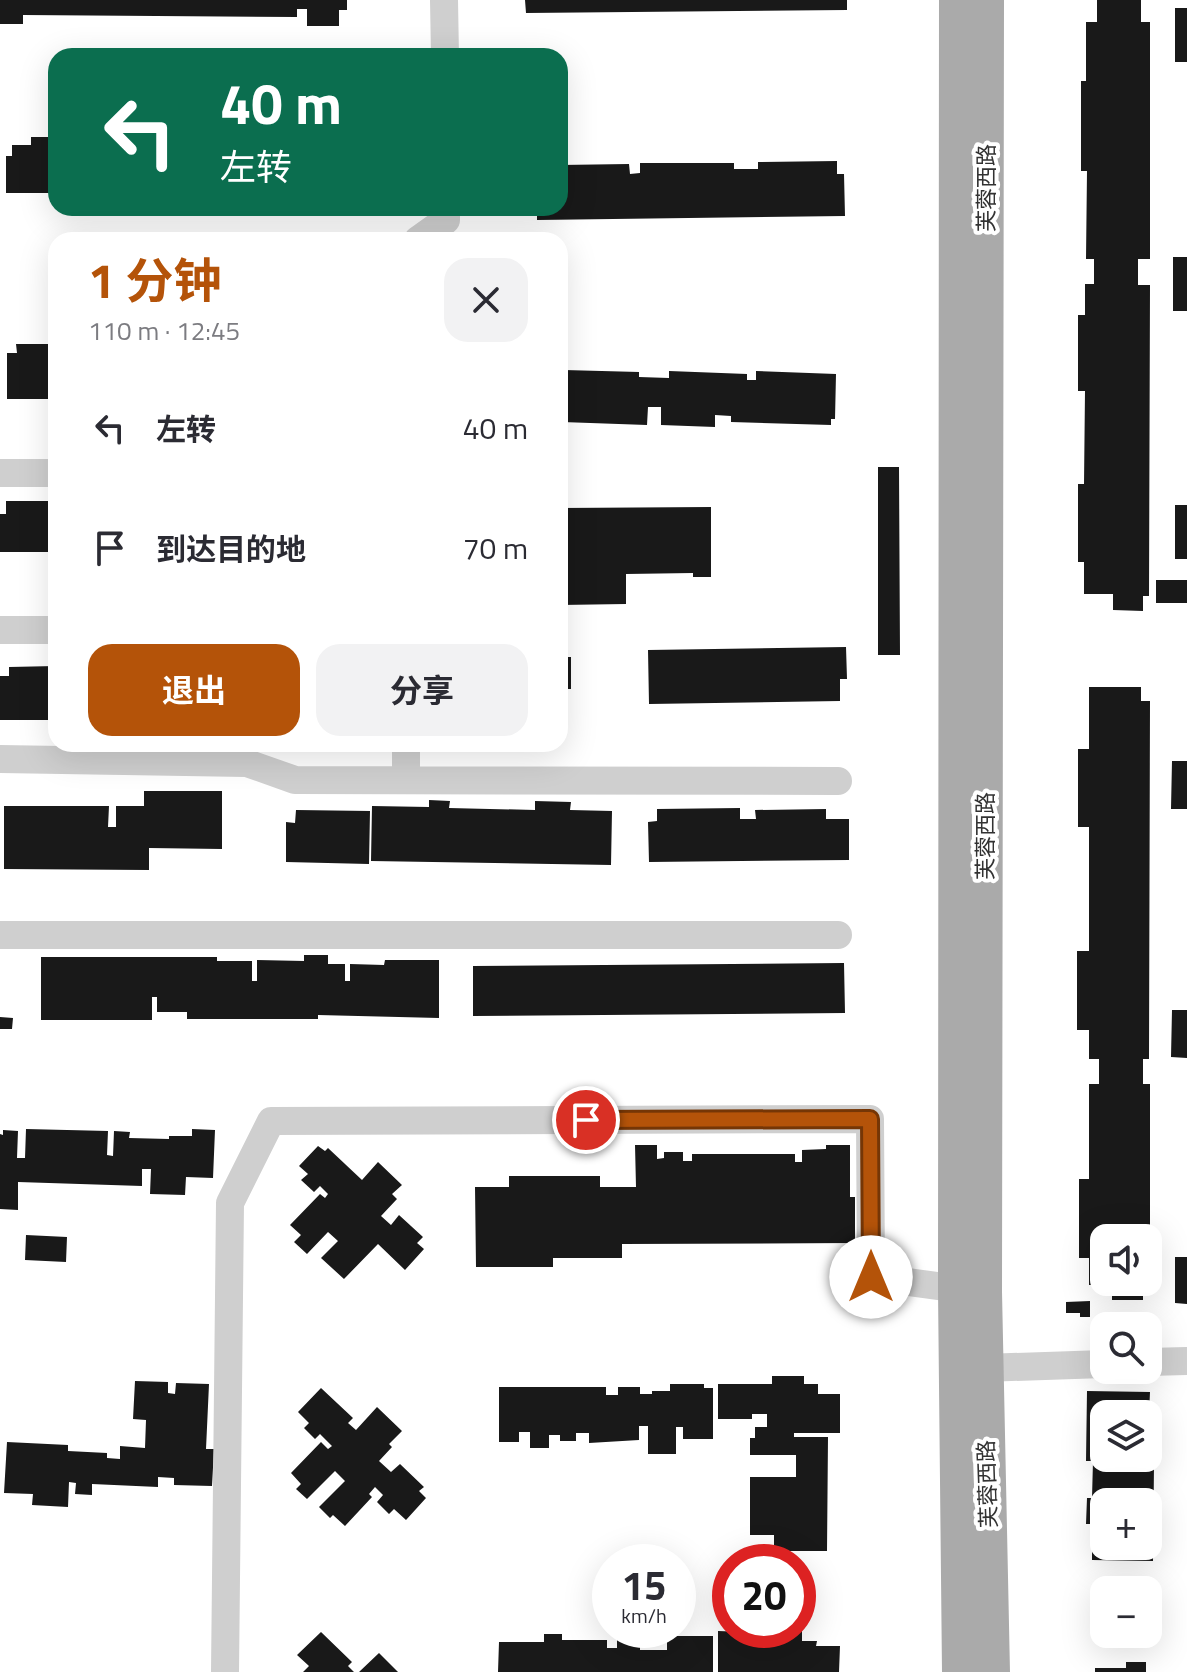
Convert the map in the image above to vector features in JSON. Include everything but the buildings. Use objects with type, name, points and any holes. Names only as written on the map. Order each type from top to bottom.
[{"type":"main road","name":"芙蓉西路","points":[[957,0],[970,1291],[984,1368],[992,1672]]},
{"type":"main road","name":"芙蓉西路","points":[[960,1672],[970,1291],[986,0]]},
{"type":"street","points":[[444,0],[445,48]]},
{"type":"street","points":[[429,232],[446,220],[446,216]]},
{"type":"street","points":[[0,473],[48,473]]},
{"type":"street","points":[[0,630],[48,630]]},
{"type":"street","points":[[406,752],[406,780]]},
{"type":"street","points":[[0,759],[247,763],[295,780],[838,781]]},
{"type":"street","points":[[0,935],[838,935]]},
{"type":"street","points":[[225,1672],[230,1203],[271,1121],[870,1119],[871,1277],[970,1291]]},
{"type":"street","points":[[1162,1362],[1187,1361]]},
{"type":"street","points":[[984,1368],[1090,1364]]},
{"type":"route","points":[[586,1120],[870,1119],[871,1277]]}]
